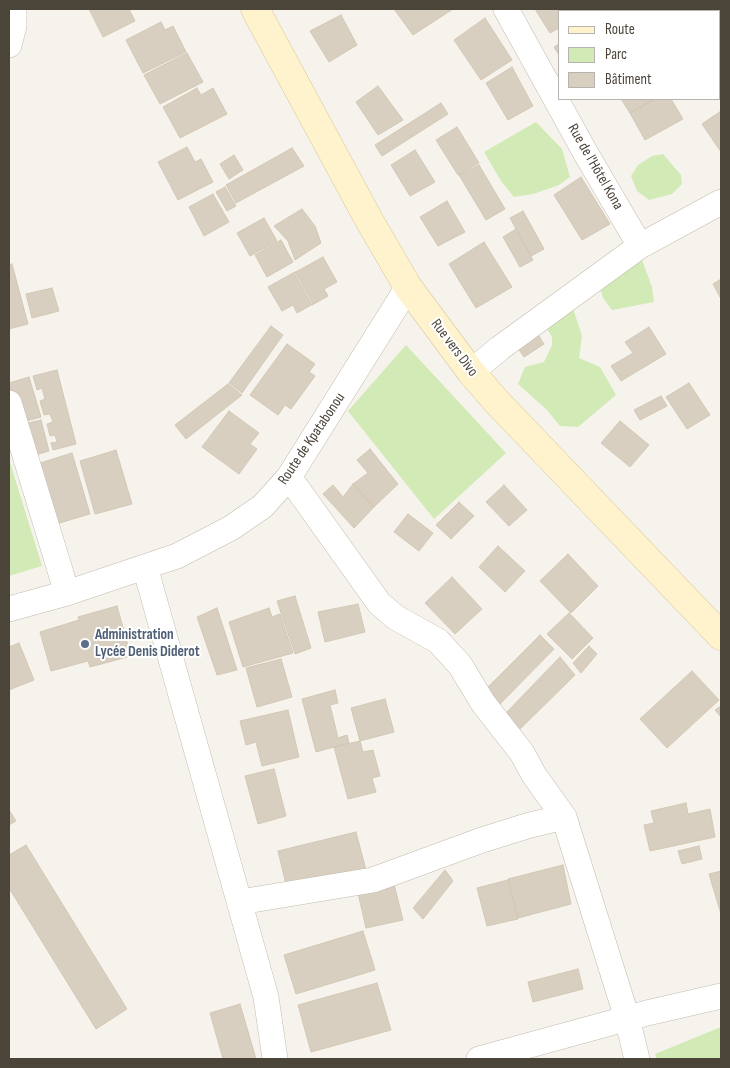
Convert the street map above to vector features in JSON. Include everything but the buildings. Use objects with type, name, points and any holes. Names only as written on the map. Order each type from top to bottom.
[{"type":"main road","name":"Rue vers Divo","points":[[255,9],[369,220],[408,287],[471,372],[497,402],[721,636]]},
{"type":"street","points":[[9,45],[14,26],[14,9]]},
{"type":"street","name":"Rue de l'Hôtel Kona","points":[[506,9],[585,152],[640,246]]},
{"type":"street","points":[[471,372],[500,348],[640,246],[721,202]]},
{"type":"street","name":"Route de Kpatabonou","points":[[9,609],[68,593],[177,556],[231,528],[263,506],[289,477],[408,287]]},
{"type":"street","points":[[9,403],[68,593]]},
{"type":"street","points":[[289,477],[378,602],[395,617],[438,641],[460,665],[483,703],[522,753],[534,775],[564,817],[628,1018],[637,1059]]},
{"type":"street","points":[[145,567],[266,997],[275,1059]]},
{"type":"street","points":[[240,902],[374,880],[482,840],[564,817]]},
{"type":"street","points":[[479,1059],[628,1018],[721,996]]},
{"type":"green space","points":[[536,122],[562,149],[570,177],[559,185],[533,194],[514,197],[501,181],[484,152]]},
{"type":"green space","points":[[663,154],[681,175],[682,184],[672,194],[649,200],[637,191],[631,176],[638,165],[652,156]]},
{"type":"green space","points":[[634,257],[642,260],[652,287],[654,302],[612,310],[603,298],[599,284]]},
{"type":"green space","points":[[568,293],[582,336],[579,358],[600,367],[616,395],[578,427],[560,426],[547,410],[518,384],[525,367],[544,362],[552,345],[552,337],[543,322]]},
{"type":"green space","points":[[406,345],[506,453],[434,519],[348,411]]},
{"type":"green space","points":[[9,459],[42,566],[9,576]]},
{"type":"green space","points":[[721,1027],[721,1059],[657,1059],[655,1054]]},
{"type":"place","name":"Administration Lycée Denis Diderot","points":[[85,644]]}]
